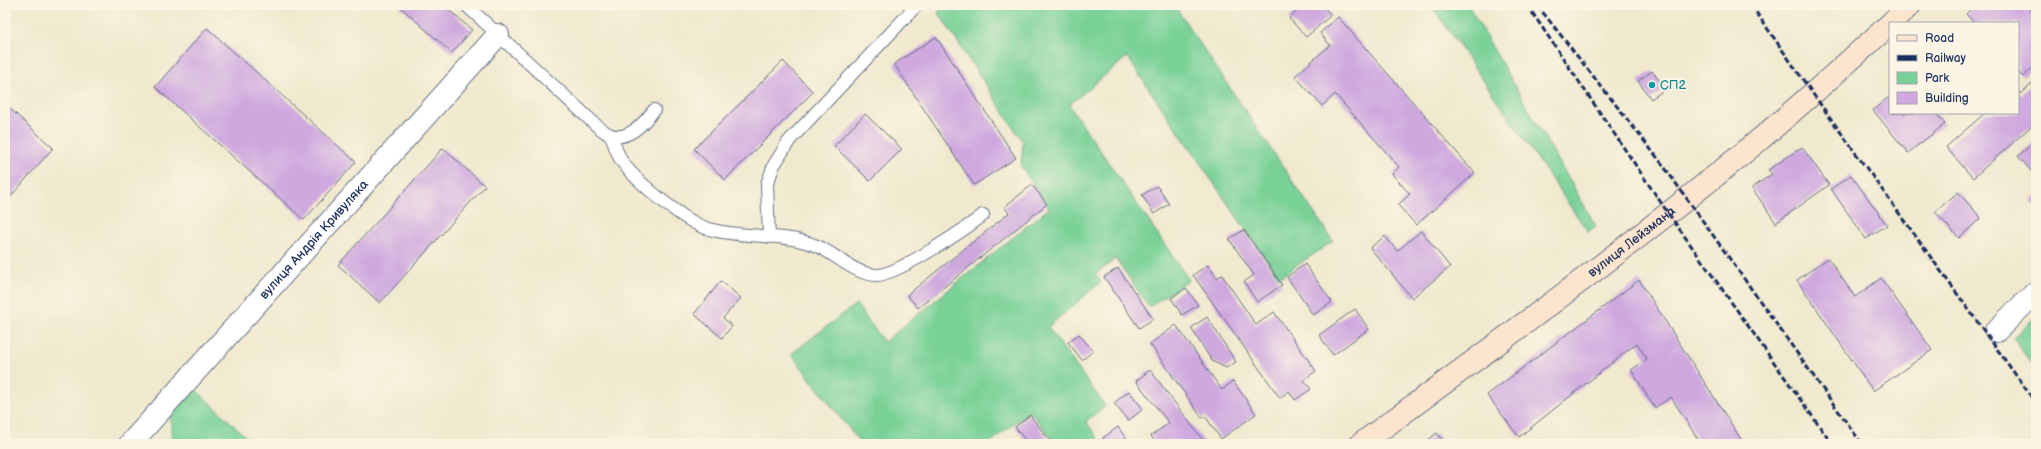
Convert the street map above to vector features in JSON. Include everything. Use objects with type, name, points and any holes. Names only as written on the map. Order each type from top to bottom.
[{"type":"street","name":"вулиця Лейзмана","points":[[1891,22],[1910,5]]},
{"type":"street","name":"вулиця Лейзмана","points":[[1361,444],[1586,277],[1702,186],[1820,88],[1889,24]]},
{"type":"street","name":"вулиця Андрія Кривуляка","points":[[130,444],[498,35]]},
{"type":"street","points":[[1996,331],[2036,292]]},
{"type":"lane","points":[[466,5],[596,125],[610,135],[621,160],[630,172],[688,220],[708,229],[816,245],[860,272],[877,276],[892,270],[952,239],[983,215]]},
{"type":"lane","points":[[769,237],[767,184],[774,165],[789,141],[918,5]]},
{"type":"lane","points":[[610,135],[623,136],[635,130],[645,122],[654,110]]},
{"type":"green space","points":[[946,5],[1174,5],[1333,241],[1279,278],[1127,57],[1069,105],[1189,280],[1149,307],[1116,259],[1095,274],[1101,282],[1048,327],[1105,406],[1086,421],[1098,439],[1092,444],[1056,444],[1030,411],[988,444],[861,444],[791,354],[856,304],[884,342],[1049,208],[1021,166],[1023,142],[938,12]]},
{"type":"green space","points":[[1431,5],[1468,5],[1596,226],[1588,232]]},
{"type":"green space","points":[[2036,316],[2036,370],[2013,338]]},
{"type":"green space","points":[[195,389],[254,444],[172,444],[170,416]]},
{"type":"building","points":[[398,5],[443,5],[472,30],[452,53]]},
{"type":"building","points":[[1304,5],[1322,5],[1331,15],[1306,37],[1289,18]]},
{"type":"building","points":[[1975,5],[2026,5],[2036,17],[2036,65],[2023,77],[2019,73],[2019,22],[1973,22],[1966,14]]},
{"type":"building","points":[[1338,17],[1475,173],[1416,225],[1398,205],[1410,194],[1392,174],[1399,167],[1335,94],[1322,106],[1295,76],[1330,45],[1320,33]]},
{"type":"building","points":[[207,28],[356,162],[304,220],[155,87]]},
{"type":"building","points":[[936,37],[1016,158],[974,185],[894,64]]},
{"type":"building","points":[[783,61],[813,92],[725,180],[694,149]]},
{"type":"building","name":"СП2","points":[[1652,71],[1666,89],[1651,99],[1638,81]]},
{"type":"building","points":[[2036,80],[2036,122],[1973,178],[1946,147],[1984,114],[2019,114],[2019,92],[2021,94]]},
{"type":"building","points":[[1889,97],[1889,114],[1937,114],[1945,124],[1908,153],[1873,110]]},
{"type":"building","points":[[5,104],[53,148],[5,203]]},
{"type":"building","points":[[865,114],[902,149],[870,181],[834,146]]},
{"type":"building","points":[[2036,140],[2036,176],[2018,156]]},
{"type":"building","points":[[1802,147],[1829,185],[1776,223],[1752,188],[1772,174],[1768,170]]},
{"type":"building","points":[[443,148],[485,186],[380,303],[338,265]]},
{"type":"building","points":[[1851,175],[1887,225],[1866,239],[1831,189]]},
{"type":"building","points":[[1032,185],[1047,204],[918,308],[907,295],[1009,213],[1004,207]]},
{"type":"building","points":[[1157,186],[1169,204],[1154,214],[1142,195]]},
{"type":"building","points":[[1958,192],[1981,218],[1959,238],[1935,212]]},
{"type":"building","points":[[2036,195],[2036,207],[2030,200]]},
{"type":"building","points":[[1244,230],[1282,285],[1257,302],[1244,282],[1254,275],[1229,239]]},
{"type":"building","points":[[1421,231],[1450,267],[1412,298],[1370,248],[1385,236],[1397,251]]},
{"type":"building","points":[[1828,258],[1855,297],[1881,278],[1932,350],[1873,391],[1797,280]]},
{"type":"building","points":[[1305,264],[1332,302],[1313,315],[1287,277]]},
{"type":"building","points":[[1208,265],[1217,278],[1222,275],[1256,325],[1274,312],[1316,371],[1304,380],[1311,389],[1295,400],[1289,391],[1280,398],[1193,275]]},
{"type":"building","points":[[1118,268],[1153,319],[1139,328],[1104,277]]},
{"type":"building","points":[[1639,280],[1744,444],[1701,444],[1671,397],[1655,408],[1631,370],[1647,359],[1637,343],[1519,437],[1487,395]]},
{"type":"building","points":[[721,281],[741,298],[723,318],[732,326],[722,338],[694,314]]},
{"type":"building","points":[[1186,288],[1198,305],[1182,315],[1171,298]]},
{"type":"building","points":[[1355,309],[1369,329],[1333,355],[1319,335]]},
{"type":"building","points":[[1207,317],[1236,362],[1226,368],[1212,361],[1191,328]]},
{"type":"building","points":[[1176,325],[1222,390],[1233,381],[1256,414],[1221,439],[1205,416],[1202,418],[1150,344]]},
{"type":"building","points":[[1079,334],[1093,351],[1082,360],[1068,342]]},
{"type":"building","points":[[1150,370],[1206,444],[1157,444],[1151,436],[1169,423],[1136,381]]},
{"type":"building","points":[[1129,391],[1143,409],[1128,421],[1114,403]]},
{"type":"building","points":[[1030,415],[1052,444],[1028,444],[1015,427]]},
{"type":"building","points":[[1118,427],[1130,444],[1108,444],[1103,438]]},
{"type":"building","points":[[1437,433],[1445,444],[1423,444]]},
{"type":"railway","points":[[1527,5],[1668,213],[1832,444]]},
{"type":"railway","points":[[1537,5],[1660,161],[1862,444]]},
{"type":"railway","points":[[1751,5],[1813,94],[2036,403]]},
{"type":"place","name":"СП2","points":[[1652,85]]}]
